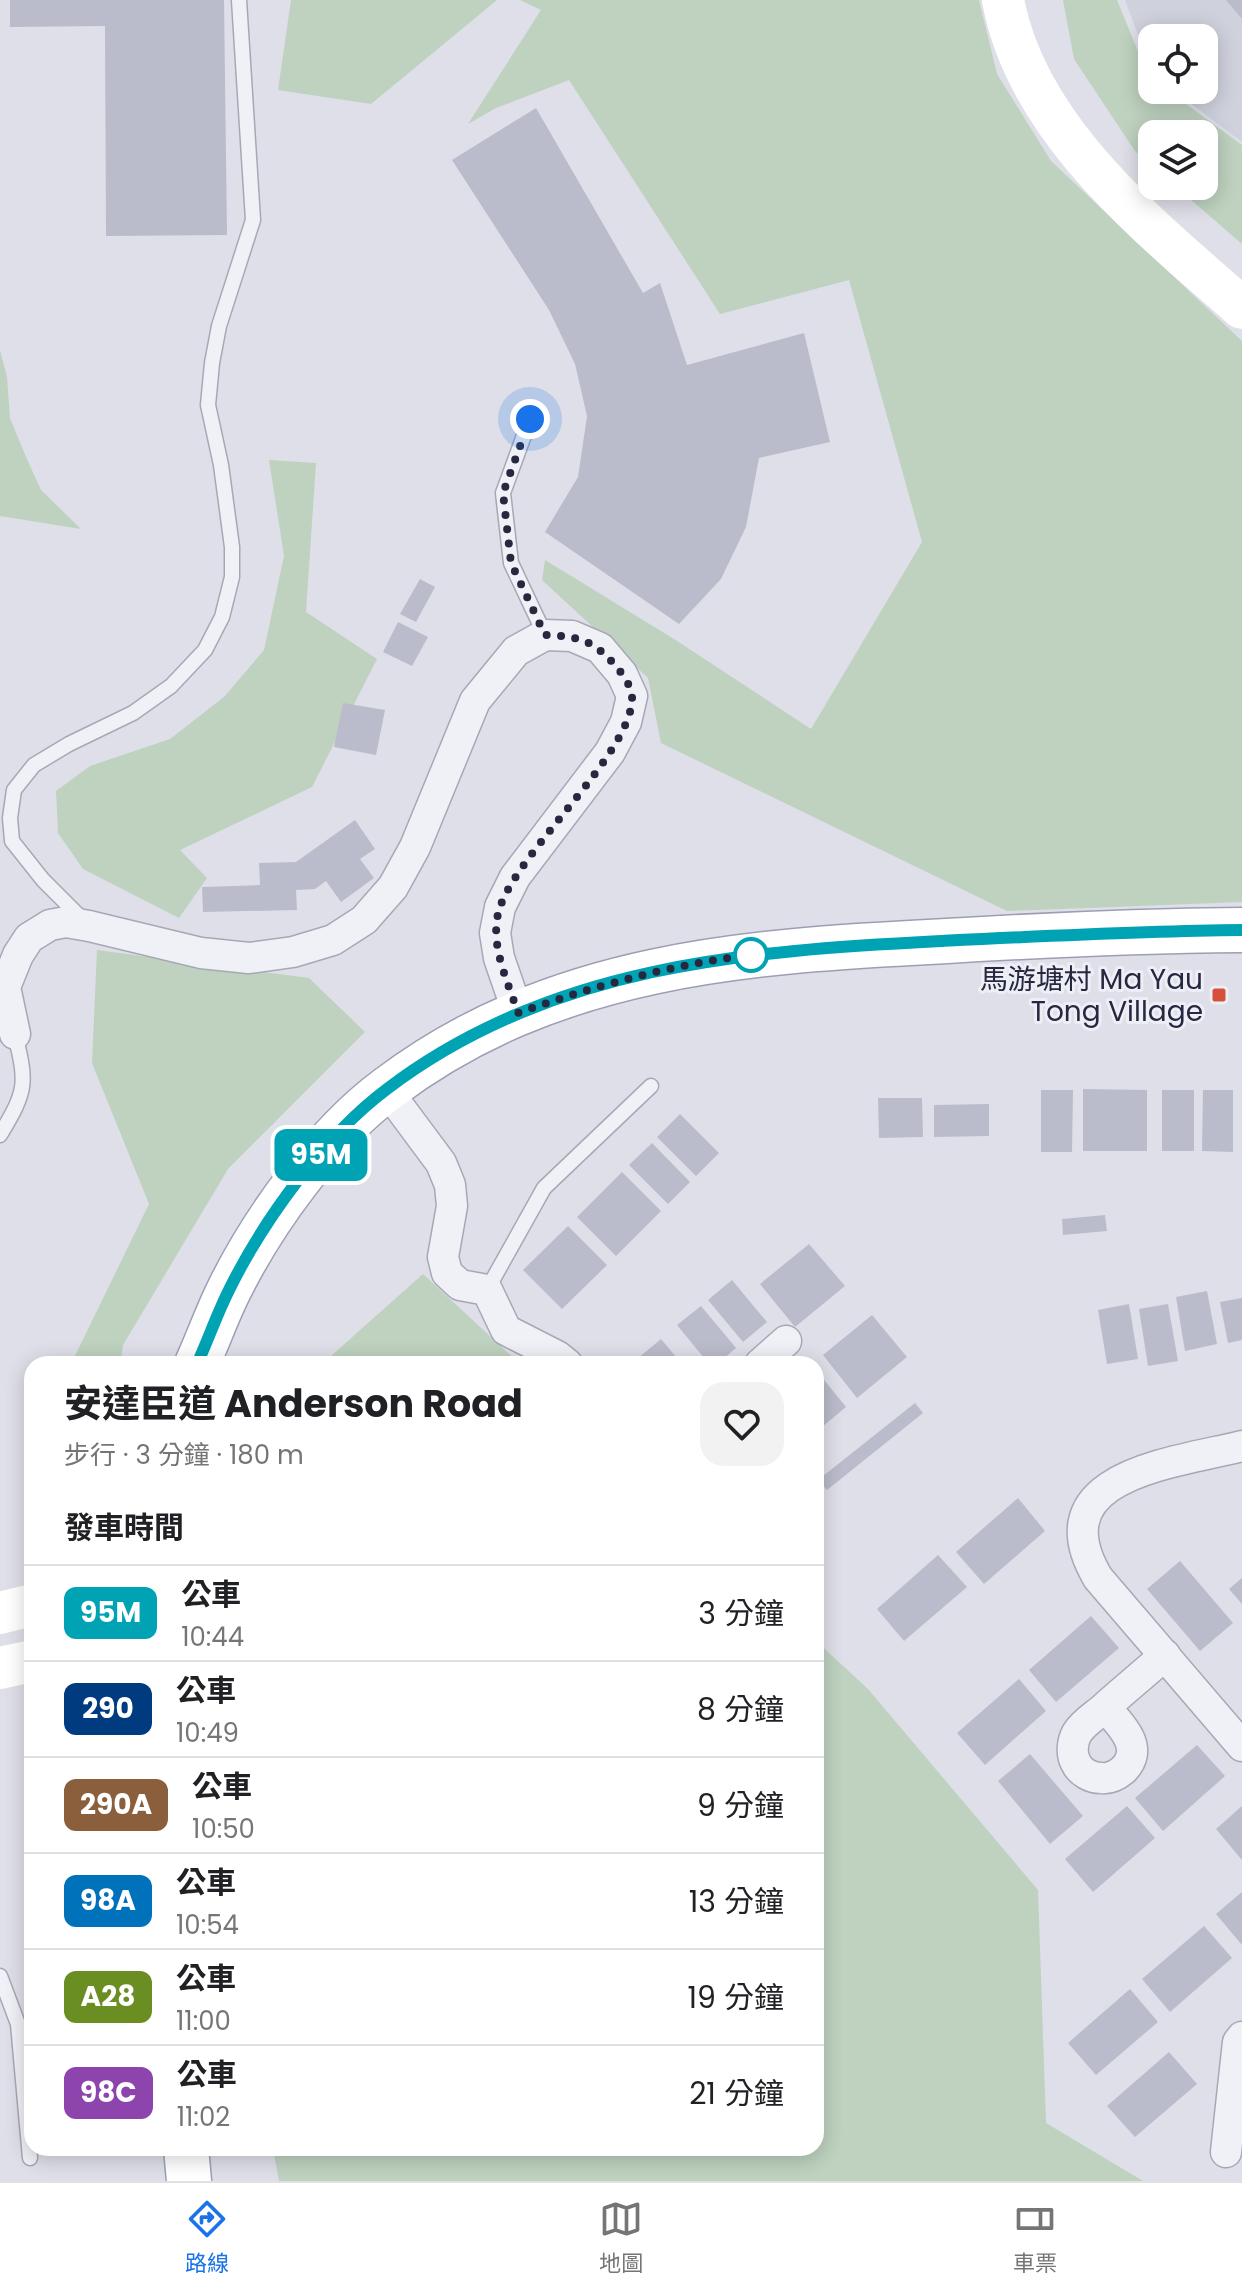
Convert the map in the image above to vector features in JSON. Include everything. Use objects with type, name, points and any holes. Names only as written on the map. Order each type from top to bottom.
[{"type":"main road","points":[[200,1356],[228,1291],[259,1235],[288,1194],[335,1138],[386,1089],[451,1048],[518,1013],[587,989],[659,970],[723,958],[919,942],[1131,931],[1242,930]]},
{"type":"main road","points":[[187,2156],[189,2181]]},
{"type":"street","points":[[1003,0],[1011,35],[1025,71],[1053,118],[1131,206],[1242,308]]},
{"type":"street","points":[[15,1034],[5,987],[18,955],[29,938],[50,925],[66,922],[201,953],[249,958],[293,952],[333,940],[364,920],[393,887],[415,847],[475,701],[516,651],[545,635],[572,636],[600,648],[622,674],[632,696],[626,722],[610,752],[515,877],[500,907],[495,933],[499,958],[518,1013]]},
{"type":"street","points":[[386,1089],[441,1163],[450,1185],[452,1206],[443,1257],[447,1273],[460,1285],[487,1290],[506,1330],[557,1356]]},
{"type":"street","points":[[769,1356],[786,1341]]},
{"type":"street","points":[[1242,1446],[1129,1475],[1103,1489],[1088,1509],[1081,1533],[1086,1558],[1098,1578],[1242,1746]]},
{"type":"street","points":[[0,1613],[24,1607]]},
{"type":"street","points":[[1105,1707],[1165,1655]]},
{"type":"street","points":[[0,1668],[24,1663]]},
{"type":"street","points":[[1226,2152],[1238,2042],[1242,2037]]},
{"type":"lane","points":[[89,926],[43,880],[12,841],[10,818],[14,790],[34,765],[133,713],[171,686],[205,650],[222,617],[232,577],[232,547],[221,465],[208,405],[219,326],[253,220],[239,0]]},
{"type":"lane","points":[[530,419],[503,493],[511,563],[545,635]]},
{"type":"lane","points":[[0,1135],[22,1096],[24,1069],[15,1034]]},
{"type":"lane","points":[[487,1290],[544,1188],[651,1086]]},
{"type":"lane","points":[[0,1976],[18,2024],[24,2091]]},
{"type":"shaded area","points":[[1125,0],[1242,0],[1242,142],[1218,124],[1218,120],[1213,120],[1192,104],[1218,104],[1218,24],[1138,24],[1138,35]]},
{"type":"green space","points":[[291,0],[497,0],[371,104],[278,90]]},
{"type":"green space","points":[[520,0],[979,0],[997,74],[1051,161],[1242,341],[1242,902],[1007,911],[661,743],[648,678],[542,580],[545,560],[674,639],[811,729],[922,542],[849,280],[720,314],[569,80],[496,108],[468,124],[541,10]]},
{"type":"green space","points":[[1063,0],[1117,0],[1138,51],[1138,104],[1186,104],[1208,120],[1138,120],[1138,154],[1074,59]]},
{"type":"green space","points":[[1218,127],[1242,145],[1242,244],[1191,200],[1218,200]]},
{"type":"green space","points":[[0,350],[7,377],[10,418],[26,457],[41,490],[81,529],[0,516]]},
{"type":"green space","points":[[269,460],[316,463],[306,612],[377,659],[312,787],[180,850],[207,878],[179,918],[83,869],[58,833],[56,791],[90,766],[170,739],[224,697],[264,650],[284,556]]},
{"type":"green space","points":[[97,950],[309,978],[365,1032],[228,1169],[123,1345],[121,1356],[75,1356],[149,1204],[92,1063]]},
{"type":"green space","points":[[423,1274],[511,1356],[331,1356]]},
{"type":"green space","points":[[824,1648],[868,1689],[1038,1890],[1046,2123],[1143,2181],[279,2181],[274,2156],[824,2156]]},
{"type":"building","points":[[10,0],[224,0],[227,235],[106,236],[105,26],[10,27]]},
{"type":"building","points":[[1226,0],[1242,0],[1242,19]]},
{"type":"building","points":[[536,108],[643,293],[660,283],[687,365],[804,333],[830,442],[759,458],[746,527],[721,579],[679,624],[545,532],[578,477],[587,416],[575,364],[549,310],[452,160]]},
{"type":"building","points":[[420,579],[435,587],[416,622],[400,614]]},
{"type":"building","points":[[398,622],[428,637],[412,666],[383,652]]},
{"type":"building","points":[[343,703],[385,710],[376,755],[334,747]]},
{"type":"building","points":[[355,820],[375,849],[360,859],[374,878],[341,902],[326,881],[315,889],[296,890],[297,910],[203,912],[202,887],[260,885],[259,863],[296,862]]},
{"type":"building","points":[[1083,1089],[1147,1090],[1147,1151],[1083,1151]]},
{"type":"building","points":[[1041,1090],[1073,1090],[1072,1152],[1041,1152]]},
{"type":"building","points":[[1162,1090],[1194,1090],[1194,1151],[1162,1151]]},
{"type":"building","points":[[1203,1090],[1233,1090],[1233,1152],[1202,1151]]},
{"type":"building","points":[[878,1098],[922,1098],[923,1137],[879,1138]]},
{"type":"building","points":[[989,1104],[989,1136],[934,1137],[934,1105]]},
{"type":"building","points":[[680,1114],[719,1153],[696,1176],[657,1137]]},
{"type":"building","points":[[652,1143],[690,1182],[668,1204],[629,1165]]},
{"type":"building","points":[[622,1172],[661,1211],[616,1256],[577,1217]]},
{"type":"building","points":[[1105,1215],[1107,1231],[1063,1235],[1062,1219]]},
{"type":"building","points":[[568,1226],[607,1265],[562,1309],[523,1270]]},
{"type":"building","points":[[809,1244],[845,1286],[795,1327],[760,1284]]},
{"type":"building","points":[[732,1280],[767,1322],[743,1342],[708,1300]]},
{"type":"building","points":[[1207,1291],[1217,1344],[1185,1351],[1176,1297]]},
{"type":"building","points":[[1242,1298],[1242,1340],[1228,1343],[1220,1302]]},
{"type":"building","points":[[1129,1304],[1138,1359],[1107,1364],[1098,1310]]},
{"type":"building","points":[[1168,1304],[1178,1361],[1148,1366],[1139,1309]]},
{"type":"building","points":[[701,1306],[736,1348],[726,1356],[702,1356],[677,1325]]},
{"type":"building","points":[[872,1315],[907,1357],[857,1398],[823,1355]]},
{"type":"building","points":[[661,1339],[675,1356],[641,1356]]},
{"type":"building","points":[[824,1380],[846,1407],[824,1425]]},
{"type":"building","points":[[915,1403],[923,1413],[827,1490],[824,1475]]},
{"type":"building","points":[[1018,1498],[1045,1531],[984,1584],[956,1552]]},
{"type":"building","points":[[938,1555],[967,1587],[904,1641],[877,1609]]},
{"type":"building","points":[[1180,1561],[1233,1623],[1200,1651],[1147,1589]]},
{"type":"building","points":[[1242,1578],[1242,1604],[1229,1589]]},
{"type":"building","points":[[1091,1616],[1119,1648],[1056,1702],[1029,1670]]},
{"type":"building","points":[[1019,1679],[1046,1711],[985,1765],[957,1733]]},
{"type":"building","points":[[1197,1745],[1225,1776],[1163,1831],[1135,1798]]},
{"type":"building","points":[[1030,1754],[1083,1816],[1050,1844],[998,1781]]},
{"type":"building","points":[[1127,1806],[1155,1838],[1093,1892],[1065,1859]]},
{"type":"building","points":[[1242,1806],[1242,1860],[1216,1829]]},
{"type":"building","points":[[1242,1892],[1242,1945],[1216,1914]]},
{"type":"building","points":[[1204,1926],[1232,1958],[1170,2012],[1142,1979]]},
{"type":"building","points":[[1130,1989],[1158,2022],[1096,2075],[1068,2043]]},
{"type":"building","points":[[1169,2052],[1197,2084],[1135,2137],[1107,2106]]},
{"type":"bus line","name":"95M","points":[[200,1356],[228,1291],[259,1235],[288,1194],[335,1138],[386,1089],[451,1048],[518,1013],[587,989],[659,970],[723,958],[820,948],[1101,932],[1242,930]]},
{"type":"place","name":"馬游塘村 Ma Yau Tong Village","points":[[1219,995]]},
{"type":"route","points":[[530,419],[503,493],[511,563],[545,635],[572,636],[600,648],[622,674],[632,696],[626,722],[610,752],[515,877],[500,907],[495,933],[499,958],[518,1013],[587,989],[659,970],[751,955]]}]
